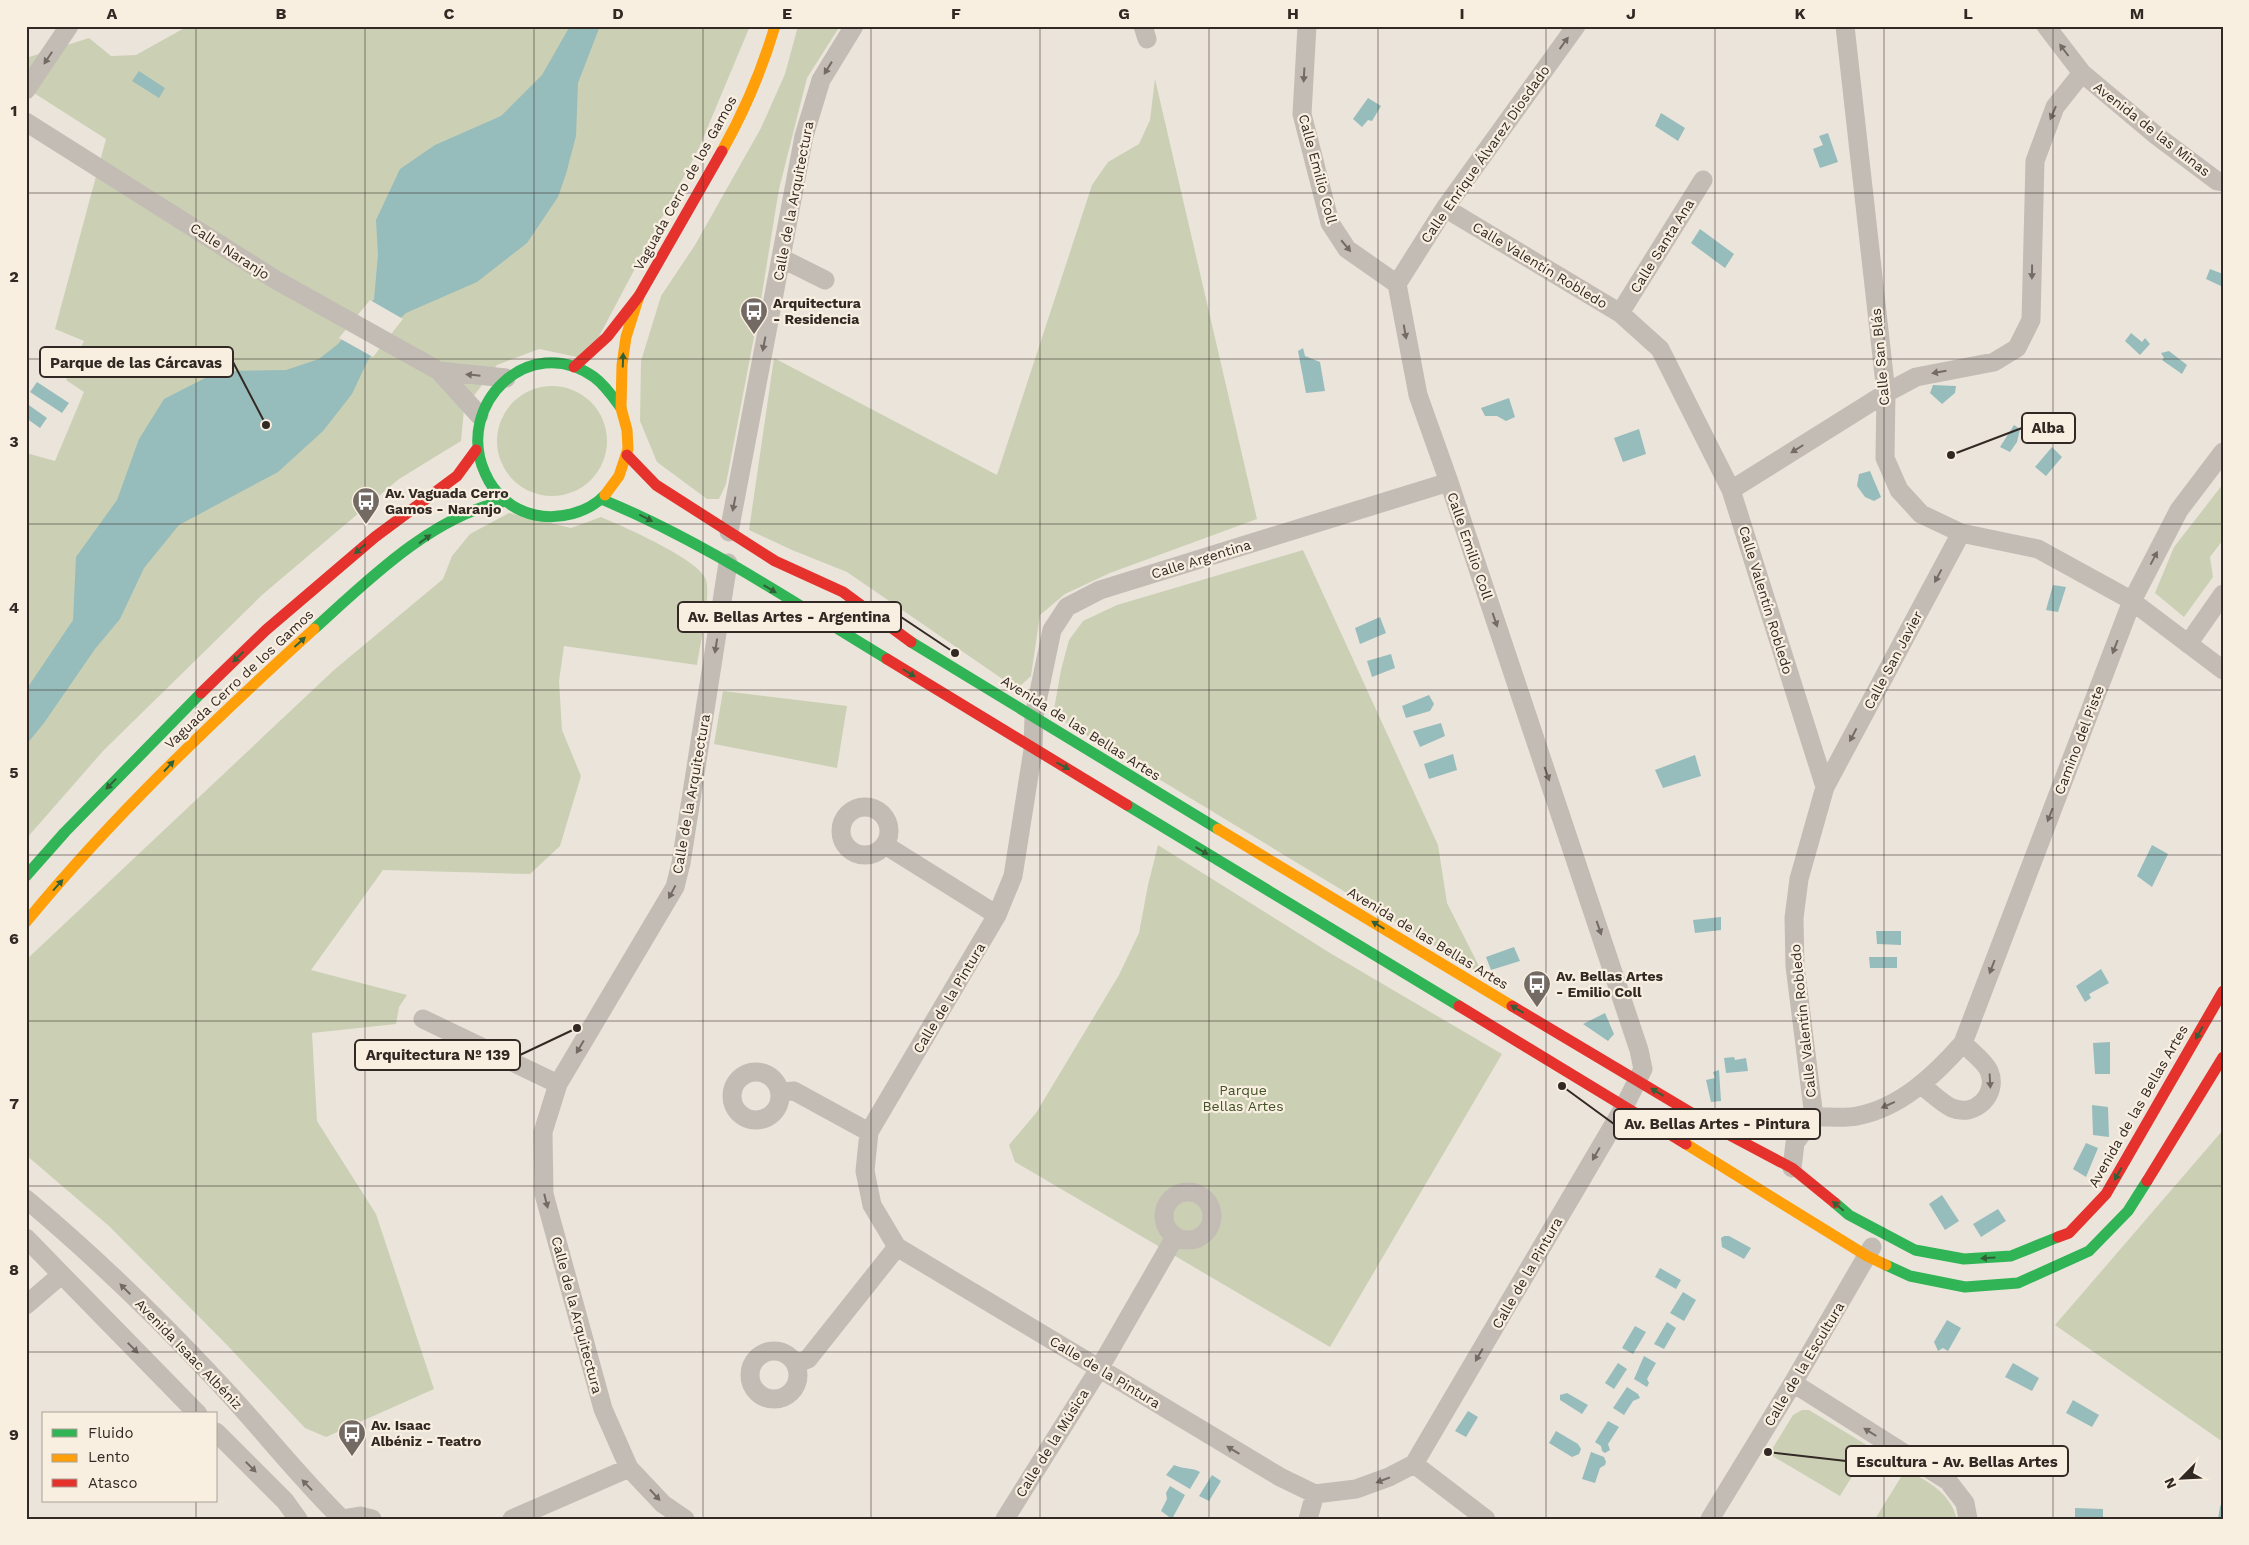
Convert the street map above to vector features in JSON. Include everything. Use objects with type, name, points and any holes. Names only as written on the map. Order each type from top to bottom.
[{"type":"street","points":[[26,90],[70,26]]},
{"type":"street","name":"Vaguada Cerro de los Gamos","points":[[574,367],[607,337],[639,296],[741,118],[760,73],[775,26]]},
{"type":"street","name":"Calle de la Arquitectura","points":[[729,532],[804,136],[821,80],[854,26]]},
{"type":"street","name":"Calle Emilio Coll","points":[[1306,26],[1302,114],[1330,223],[1347,249],[1397,284],[1418,395],[1449,482],[1639,1050],[1643,1069],[1638,1082]]},
{"type":"street","name":"Calle Enrique Álvarez Diosdado","points":[[1397,284],[1445,208],[1576,26]]},
{"type":"street","name":"Calle San Blás","points":[[1845,26],[1886,393],[1885,458],[1899,490],[1921,514],[1961,533],[2038,549],[2132,601],[2223,670]]},
{"type":"street","name":"Avenida de las Minas","points":[[2046,26],[2082,73],[2157,136],[2217,181],[2223,182]]},
{"type":"street","points":[[1732,490],[1886,393],[1916,377],[1994,362],[2017,348],[2031,320],[2035,161],[2055,107],[2082,73]]},
{"type":"street","name":"Calle Naranjo","points":[[26,122],[276,280],[440,371],[479,415]]},
{"type":"street","name":"Calle Santa Ana","points":[[1620,313],[1703,180]]},
{"type":"street","name":"Calle Valentín Robledo","points":[[1445,208],[1620,313],[1660,349],[1732,490],[1825,787],[1799,879],[1794,918],[1795,966],[1814,1117]]},
{"type":"street","points":[[781,258],[825,280]]},
{"type":"street","name":"Vaguada Cerro de los Gamos","points":[[622,408],[608,388],[590,374],[574,367],[547,364],[526,368],[506,378],[486,401],[479,415],[476,432],[476,450],[481,469],[491,486],[505,501],[523,511],[543,516],[557,516],[584,510],[601,499],[618,480],[627,455],[628,431],[622,408],[623,349],[639,296]]},
{"type":"street","name":"Calle Naranjo","points":[[440,371],[506,378]]},
{"type":"street","name":"Vaguada Cerro de los Gamos","points":[[26,876],[65,832],[172,721],[266,630],[374,537],[457,476],[476,450]]},
{"type":"street","name":"Camino del Piste","points":[[1720,1130],[1814,1117],[1857,1116],[1890,1105],[1921,1085],[1943,1066],[1963,1043],[2132,601],[2179,510],[2223,452]]},
{"type":"street","name":"Avenida de las Bellas Artes","points":[[627,455],[656,485],[775,561],[843,592],[906,639],[1034,716],[1089,752],[1638,1082],[1720,1130],[1792,1168],[1849,1215],[1916,1250],[1964,1259],[2011,1256],[2069,1233],[2106,1194],[2223,991]]},
{"type":"street","name":"Calle Argentina","points":[[1034,716],[1052,630],[1067,607],[1100,590],[1449,482]]},
{"type":"street","points":[[601,499],[686,538],[1033,750],[1077,774],[1624,1106],[1867,1256],[1910,1276],[1964,1287],[2018,1283],[2089,1250],[2128,1211],[2223,1057]]},
{"type":"street","name":"Vaguada Cerro de los Gamos","points":[[26,922],[90,849],[184,750],[286,654],[376,574],[450,521],[480,505],[505,501]]},
{"type":"street","name":"Calle San Javier","points":[[1825,787],[1961,533]]},
{"type":"street","name":"Calle de la Arquitectura","points":[[685,1519],[663,1504],[630,1468],[603,1409],[544,1194],[543,1132],[558,1084],[675,887],[681,863],[728,563]]},
{"type":"street","points":[[2188,644],[2223,594]]},
{"type":"street","name":"Calle de la Pintura","points":[[1034,716],[1033,750],[1013,876],[998,915],[869,1132],[865,1171],[872,1205],[898,1247],[1280,1478],[1315,1494]]},
{"type":"street","points":[[885,845],[998,915]]},
{"type":"street","points":[[424,1018],[558,1084]]},
{"type":"street","points":[[1921,1085],[1952,1108],[1961,1110],[1979,1106],[1986,1100],[1991,1085],[1989,1070],[1963,1043]]},
{"type":"street","name":"Calle de la Pintura","points":[[1414,1464],[1638,1082]]},
{"type":"street","points":[[780,1092],[794,1091],[869,1132]]},
{"type":"street","points":[[1792,1168],[1795,1143],[1814,1117]]},
{"type":"street","name":"Avenida Isaac Albéniz","points":[[26,1198],[85,1249],[209,1372],[306,1484],[342,1519]]},
{"type":"street","name":"Calle de la Escultura","points":[[1710,1519],[1793,1383],[1879,1232]]},
{"type":"street","name":"Calle de la Música","points":[[1005,1519],[1098,1369],[1175,1237]]},
{"type":"street","points":[[26,1238],[196,1412]]},
{"type":"street","points":[[796,1364],[808,1359],[898,1247]]},
{"type":"street","points":[[26,1305],[62,1276]]},
{"type":"street","points":[[1793,1383],[1948,1481],[1965,1503],[1968,1519]]},
{"type":"street","points":[[218,1434],[284,1501],[298,1519]]},
{"type":"street","points":[[1308,1519],[1315,1494],[1356,1489],[1389,1478],[1414,1464],[1486,1519]]},
{"type":"street","points":[[512,1519],[630,1468]]},
{"type":"street","points":[[342,1519],[360,1516],[372,1519]]},
{"type":"green space","points":[[188,26],[750,26],[699,148],[587,359],[539,349],[497,365],[464,409],[461,441],[399,479],[262,595],[103,751],[26,839],[26,453],[55,461],[84,392],[66,380],[84,341],[55,329],[106,139],[26,88],[26,58],[89,38],[111,56],[136,55]]},
{"type":"green space","points":[[798,26],[840,26],[807,78],[779,189],[761,300],[726,484],[719,499],[707,499],[657,462],[640,421],[641,361],[661,296],[695,245],[761,128],[785,74]]},
{"type":"green space","points":[[1155,79],[1257,519],[1110,573],[1065,594],[1040,615],[1031,676],[1017,689],[847,572],[749,530],[774,358],[997,475],[1092,185],[1108,162],[1139,144],[1150,120]]},
{"type":"green space","points":[[552,386],[573,390],[591,402],[603,420],[607,441],[603,462],[591,480],[573,492],[552,496],[531,492],[513,480],[501,462],[497,441],[501,420],[513,402],[531,390]]},
{"type":"green space","points":[[2223,484],[2223,540],[2210,557],[2213,577],[2184,617],[2155,593],[2174,547]]},
{"type":"green space","points":[[509,513],[571,528],[601,517],[660,544],[690,563],[701,572],[706,580],[707,587],[706,608],[697,665],[564,646],[559,681],[562,730],[581,776],[560,846],[530,874],[383,870],[311,970],[407,995],[399,1007],[396,1024],[312,1033],[317,1121],[376,1214],[434,1389],[326,1437],[305,1428],[226,1344],[109,1226],[26,1155],[26,960],[334,670],[443,579],[452,556],[470,534]]},
{"type":"green space","points":[[1303,550],[1438,845],[1447,903],[1484,976],[1053,715],[1061,670],[1069,640],[1083,621],[1117,605]]},
{"type":"green space","points":[[723,691],[847,706],[837,768],[714,744]]},
{"type":"green space","name":"Parque Bellas Artes","points":[[1158,845],[1330,953],[1502,1054],[1330,1347],[1015,1162],[1009,1145],[1036,1113],[1119,975],[1139,933]]},
{"type":"green space","points":[[2223,1130],[2223,1442],[2055,1325]]},
{"type":"green space","points":[[1802,1410],[1809,1410],[1870,1447],[1840,1496],[1769,1454],[1793,1415]]},
{"type":"green space","points":[[1906,1469],[1930,1483],[1944,1495],[1954,1510],[1957,1519],[1875,1519]]},
{"type":"water","points":[[570,26],[600,26],[578,83],[576,136],[566,174],[558,197],[527,243],[477,282],[406,313],[394,324],[368,360],[352,394],[323,431],[278,472],[179,525],[144,568],[120,619],[95,649],[44,723],[26,745],[26,690],[73,620],[76,557],[117,500],[139,439],[164,399],[219,371],[286,370],[319,359],[338,344],[374,299],[378,255],[376,220],[400,169],[435,145],[501,116],[542,75]]},
{"type":"water","points":[[139,71],[165,88],[159,98],[132,81]]},
{"type":"water","points":[[1368,98],[1381,106],[1372,121],[1368,120],[1362,127],[1353,119]]},
{"type":"water","points":[[1661,113],[1685,128],[1678,141],[1655,126]]},
{"type":"water","points":[[1828,133],[1838,162],[1820,168],[1813,149],[1823,145],[1819,136]]},
{"type":"water","points":[[1700,229],[1734,254],[1725,268],[1691,243]]},
{"type":"water","points":[[2210,269],[2223,274],[2223,287],[2206,279]]},
{"type":"water","points":[[2131,333],[2142,342],[2145,338],[2150,344],[2140,355],[2125,341]]},
{"type":"water","points":[[1303,348],[1305,356],[1320,362],[1325,391],[1306,393],[1298,351]]},
{"type":"water","points":[[2169,351],[2187,365],[2182,374],[2162,360],[2164,358],[2161,353]]},
{"type":"water","points":[[37,382],[69,403],[62,413],[30,392]]},
{"type":"water","points":[[1933,385],[1956,386],[1955,393],[1942,404],[1930,393]]},
{"type":"water","points":[[1509,398],[1515,417],[1506,421],[1497,416],[1485,416],[1481,408]]},
{"type":"water","points":[[26,403],[47,418],[40,428],[26,418]]},
{"type":"water","points":[[2014,425],[2020,429],[2017,442],[2010,452],[2000,447]]},
{"type":"water","points":[[1639,429],[1646,454],[1623,462],[1614,438]]},
{"type":"water","points":[[2052,447],[2062,457],[2046,476],[2035,467]]},
{"type":"water","points":[[1870,471],[1881,497],[1874,501],[1865,497],[1857,486],[1859,474]]},
{"type":"water","points":[[2053,585],[2066,587],[2058,612],[2046,610]]},
{"type":"water","points":[[1380,617],[1386,633],[1360,644],[1355,628]]},
{"type":"water","points":[[1391,654],[1395,668],[1372,677],[1367,661]]},
{"type":"water","points":[[1429,695],[1434,704],[1430,711],[1406,718],[1402,706]]},
{"type":"water","points":[[1441,723],[1445,736],[1420,747],[1413,731]]},
{"type":"water","points":[[1453,754],[1457,770],[1429,779],[1424,764]]},
{"type":"water","points":[[1695,755],[1701,776],[1663,788],[1655,770]]},
{"type":"water","points":[[2152,845],[2168,854],[2152,887],[2137,876]]},
{"type":"water","points":[[1721,917],[1721,930],[1695,933],[1693,920]]},
{"type":"water","points":[[1876,931],[1901,931],[1901,945],[1877,944]]},
{"type":"water","points":[[1514,947],[1520,961],[1491,970],[1486,957]]},
{"type":"water","points":[[1869,957],[1897,957],[1897,968],[1870,968]]},
{"type":"water","points":[[2101,969],[2109,983],[2089,994],[2091,998],[2085,1002],[2076,986]]},
{"type":"water","points":[[1605,1013],[1614,1034],[1608,1041],[1583,1024]]},
{"type":"water","points":[[2110,1042],[2110,1074],[2095,1074],[2093,1043]]},
{"type":"water","points":[[1734,1057],[1735,1060],[1746,1058],[1748,1071],[1726,1073],[1724,1058]]},
{"type":"water","points":[[1719,1070],[1721,1101],[1711,1102],[1706,1080],[1715,1078],[1713,1072]]},
{"type":"water","points":[[2092,1105],[2108,1107],[2109,1137],[2093,1135]]},
{"type":"water","points":[[2086,1143],[2098,1148],[2086,1177],[2073,1169]]},
{"type":"water","points":[[1942,1195],[1959,1221],[1945,1230],[1929,1204]]},
{"type":"water","points":[[1998,1209],[2006,1221],[1981,1237],[1973,1224]]},
{"type":"water","points":[[1729,1236],[1751,1248],[1744,1259],[1722,1247],[1721,1238]]},
{"type":"water","points":[[1660,1268],[1681,1280],[1676,1289],[1655,1277]]},
{"type":"water","points":[[1683,1292],[1696,1300],[1684,1321],[1670,1313]]},
{"type":"water","points":[[1947,1320],[1961,1328],[1948,1351],[1943,1348],[1938,1351],[1934,1342]]},
{"type":"water","points":[[1667,1322],[1676,1328],[1664,1349],[1654,1344]]},
{"type":"water","points":[[1635,1326],[1646,1332],[1633,1354],[1622,1348]]},
{"type":"water","points":[[1644,1356],[1656,1363],[1647,1379],[1649,1383],[1647,1387],[1634,1379]]},
{"type":"water","points":[[1618,1363],[1627,1369],[1614,1389],[1605,1383]]},
{"type":"water","points":[[2013,1363],[2039,1378],[2032,1391],[2005,1377]]},
{"type":"water","points":[[1627,1387],[1638,1394],[1640,1398],[1633,1401],[1624,1415],[1613,1408]]},
{"type":"water","points":[[1567,1393],[1588,1405],[1582,1414],[1560,1400],[1560,1395]]},
{"type":"water","points":[[2073,1400],[2099,1415],[2092,1427],[2066,1413]]},
{"type":"water","points":[[1468,1411],[1478,1417],[1466,1437],[1455,1431]]},
{"type":"water","points":[[1608,1421],[1619,1427],[1608,1444],[1610,1450],[1605,1453],[1602,1451],[1601,1446],[1595,1442]]},
{"type":"water","points":[[1556,1431],[1578,1444],[1581,1449],[1579,1454],[1572,1457],[1549,1443]]},
{"type":"water","points":[[1591,1452],[1604,1457],[1606,1462],[1600,1468],[1595,1483],[1582,1479]]},
{"type":"water","points":[[1174,1465],[1200,1472],[1190,1489],[1166,1475]]},
{"type":"water","points":[[1212,1475],[1221,1481],[1209,1501],[1199,1496]]},
{"type":"water","points":[[1170,1486],[1185,1495],[1172,1519],[1161,1511],[1167,1499],[1166,1493]]},
{"type":"water","points":[[2075,1508],[2103,1509],[2103,1519],[2075,1519]]},
{"type":"pier","points":[[370,300],[403,319],[373,357],[339,338]]},
{"type":"waterway","points":[[2221,1519],[2223,1507]]},
{"type":"traffic: fast","points":[[605,495],[582,511],[554,517],[527,513],[511,505],[493,488],[485,473],[478,447],[480,423],[489,401],[503,382],[523,369],[545,363],[569,365],[594,377],[605,387],[621,408]]},
{"type":"traffic: fast","points":[[601,499],[675,533],[747,573],[887,659]]},
{"type":"traffic: fast","points":[[314,629],[356,590],[402,552],[427,535],[452,520],[478,509],[505,501]]},
{"type":"traffic: fast","points":[[911,642],[1218,829]]},
{"type":"traffic: fast","points":[[26,876],[65,832],[201,693]]},
{"type":"traffic: fast","points":[[1127,805],[1459,1006]]},
{"type":"traffic: fast","points":[[1886,1265],[1910,1276],[1965,1287],[2018,1283],[2089,1251],[2128,1211],[2147,1181]]},
{"type":"traffic: fast","points":[[1835,1203],[1849,1215],[1915,1250],[1964,1259],[2011,1256],[2058,1237]]},
{"type":"traffic: slow","points":[[722,151],[752,90],[775,26]]},
{"type":"traffic: slow","points":[[605,495],[619,476],[628,449],[627,430],[621,408],[622,365],[626,337],[639,296]]},
{"type":"traffic: slow","points":[[26,922],[94,844],[165,770],[314,629]]},
{"type":"traffic: slow","points":[[1218,829],[1512,1006]]},
{"type":"traffic: slow","points":[[1686,1144],[1867,1256],[1886,1265]]},
{"type":"traffic: jam","points":[[574,367],[607,337],[639,296],[722,151]]},
{"type":"traffic: jam","points":[[201,693],[266,630],[375,537],[457,476],[476,450]]},
{"type":"traffic: jam","points":[[627,455],[656,485],[775,561],[843,592],[911,642]]},
{"type":"traffic: jam","points":[[887,659],[1127,805]]},
{"type":"traffic: jam","points":[[2058,1237],[2069,1233],[2106,1194],[2223,991]]},
{"type":"traffic: jam","points":[[1459,1006],[1686,1144]]},
{"type":"traffic: jam","points":[[1512,1006],[1720,1130],[1792,1168],[1835,1203]]},
{"type":"traffic: jam","points":[[2147,1181],[2223,1057]]},
{"type":"place","name":"Arquitectura - Residencia","points":[[754,335]]},
{"type":"place","name":"Parque de las Cárcavas","points":[[266,425]]},
{"type":"place","name":"Alba","points":[[1951,455]]},
{"type":"place","name":"Av. Vaguada Cerro Gamos - Naranjo","points":[[366,525]]},
{"type":"place","name":"Av. Bellas Artes - Argentina","points":[[955,653]]},
{"type":"place","name":"Av. Bellas Artes - Emilio Coll","points":[[1537,1008]]},
{"type":"place","name":"Arquitectura Nº 139","points":[[577,1028]]},
{"type":"place","name":"Av. Bellas Artes - Pintura","points":[[1562,1086]]},
{"type":"place","name":"Escultura - Av. Bellas Artes","points":[[1768,1452]]},
{"type":"place","name":"Av. Isaac Albéniz - Teatro","points":[[352,1457]]}]
